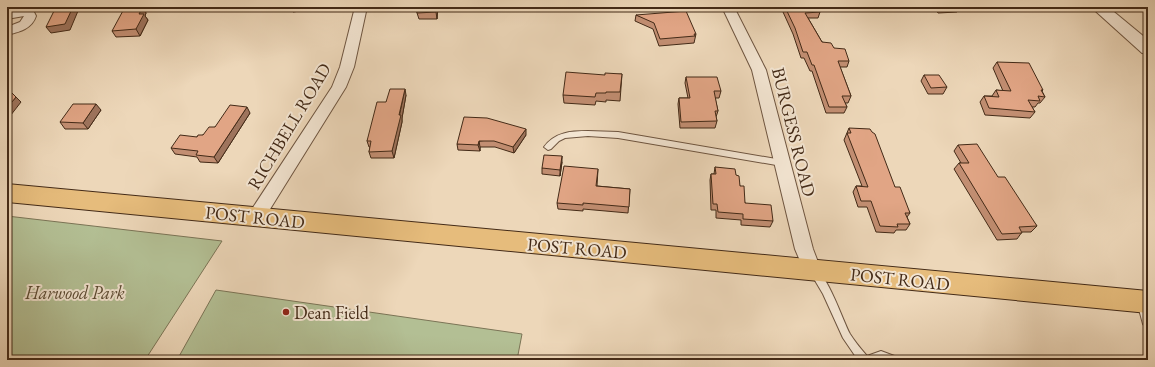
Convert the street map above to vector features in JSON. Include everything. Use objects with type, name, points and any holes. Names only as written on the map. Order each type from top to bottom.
[{"type":"main road","name":"POST ROAD","points":[[7,193],[812,270],[1146,310]]},
{"type":"street","name":"RICHBELL ROAD","points":[[256,217],[339,87],[347,67],[361,7]]},
{"type":"street","name":"BURGESS ROAD","points":[[728,7],[759,70],[804,249],[812,270]]},
{"type":"street","points":[[1099,7],[1148,49]]},
{"type":"street","points":[[7,15],[22,12],[29,14],[30,19],[24,24],[7,31]]},
{"type":"lane","points":[[548,147],[558,138],[564,136],[600,134],[672,144],[782,163]]},
{"type":"lane","points":[[812,270],[826,291],[846,337],[853,349],[864,360]]},
{"type":"lane","points":[[870,360],[881,356],[894,360]]},
{"type":"green space","name":"Harwood Park","points":[[7,216],[222,241],[145,360],[7,360]]},
{"type":"green space","name":"Dean Field","points":[[216,290],[522,334],[517,360],[177,360]]},
{"type":"building","points":[[56,7],[73,7],[65,24],[46,27]]},
{"type":"building","points":[[125,7],[143,7],[139,14],[144,14],[136,29],[112,31]]},
{"type":"building","points":[[417,7],[437,7],[436,12],[417,13]]},
{"type":"building","points":[[785,7],[818,7],[820,12],[805,13],[822,42],[831,43],[834,48],[845,49],[849,61],[838,61],[851,96],[842,96],[847,107],[829,107],[814,65],[812,65],[807,52],[803,52],[795,28]]},
{"type":"building","points":[[686,11],[696,34],[694,34],[695,36],[660,39],[654,23],[636,15]]},
{"type":"building","points":[[997,62],[1029,63],[1045,97],[1038,96],[1040,101],[1028,100],[1035,112],[989,108],[984,96],[999,97],[996,90],[1011,91]]},
{"type":"building","points":[[566,72],[605,75],[605,73],[622,74],[620,92],[596,93],[595,97],[563,95]]},
{"type":"building","points":[[924,75],[939,75],[947,87],[931,88]]},
{"type":"building","points":[[686,77],[717,77],[721,91],[714,91],[718,111],[715,111],[717,121],[681,122],[679,98],[690,98]]},
{"type":"building","points":[[390,89],[405,89],[399,115],[401,115],[392,151],[369,152],[371,141],[367,141],[377,102],[386,102]]},
{"type":"building","points":[[10,91],[16,97],[7,108],[7,94]]},
{"type":"building","points":[[73,104],[96,104],[83,123],[60,122]]},
{"type":"building","points":[[230,105],[247,107],[214,157],[196,155],[198,151],[171,148],[180,135],[197,137],[198,135],[203,135],[209,127],[215,127]]},
{"type":"building","points":[[464,117],[487,118],[526,129],[513,147],[494,141],[479,141],[478,145],[457,144]]},
{"type":"building","points":[[849,128],[870,129],[875,134],[895,187],[900,187],[910,213],[905,213],[910,224],[897,224],[898,227],[880,226],[871,201],[861,201],[856,186],[868,187],[847,133],[851,133]]},
{"type":"building","points":[[977,144],[998,177],[1005,177],[1037,226],[1019,227],[1022,233],[1002,234],[959,163],[969,163],[958,145]]},
{"type":"building","points":[[544,155],[562,156],[560,170],[542,168]]},
{"type":"building","points":[[564,166],[598,169],[596,186],[630,189],[629,207],[583,203],[583,205],[557,203]]},
{"type":"building","points":[[715,167],[735,169],[736,175],[739,176],[740,186],[744,186],[745,203],[771,205],[773,221],[743,219],[743,214],[718,212],[717,204],[713,204],[711,174],[716,174]]},
{"type":"waterway","points":[[7,9],[11,7]]},
{"type":"place","name":"Dean Field","points":[[286,312]]}]
